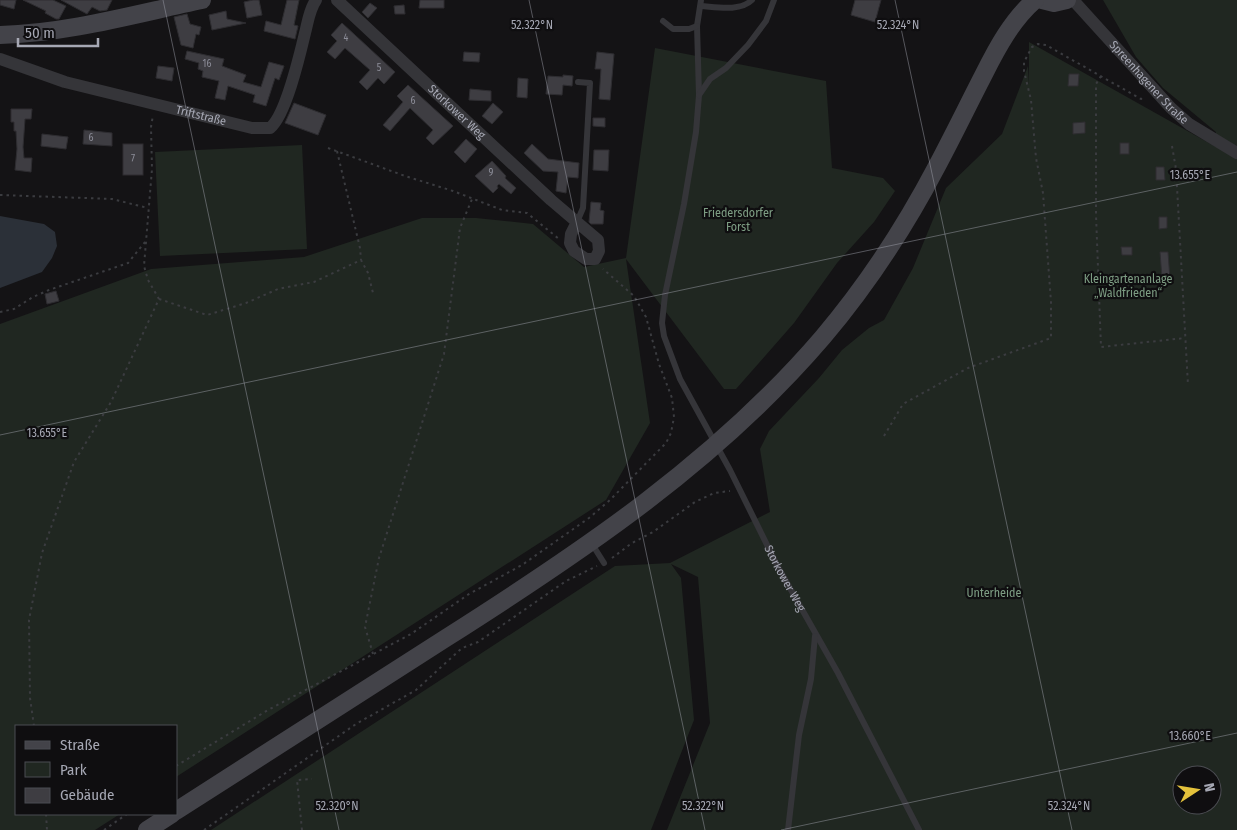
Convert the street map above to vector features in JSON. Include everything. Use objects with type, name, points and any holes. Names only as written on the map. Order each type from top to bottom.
[{"type":"main road","points":[[0,35],[73,28],[202,0]]},
{"type":"main road","points":[[178,810],[486,613],[591,542],[668,486],[726,437],[773,392],[826,334],[859,291],[900,232],[937,167],[991,60],[1022,12],[1035,0]]},
{"type":"main road","points":[[1042,0],[1054,3],[1067,0]]},
{"type":"main road","points":[[147,830],[170,815]]},
{"type":"street","name":"Triftstraße","points":[[0,59],[65,82],[252,128],[270,128],[279,117],[292,82],[308,16],[316,0]]},
{"type":"street","name":"Storkower Weg","points":[[337,0],[551,200],[598,240],[599,251],[595,259],[586,259],[574,251],[570,243]]},
{"type":"street","name":"Spreenhagener Straße","points":[[1073,0],[1155,91],[1189,124],[1237,153]]},
{"type":"street","points":[[570,243],[571,234],[578,222]]},
{"type":"lane","points":[[701,3],[735,7],[749,3],[752,0]]},
{"type":"lane","points":[[699,95],[710,79],[726,68],[748,45],[766,20],[774,0]]},
{"type":"lane","name":"Storkower Weg","points":[[701,3],[697,26],[699,95],[692,162],[665,295],[662,323],[664,336],[674,366],[730,470],[778,567],[838,673],[920,830]]},
{"type":"lane","points":[[663,21],[673,29],[689,29],[697,26]]},
{"type":"lane","points":[[578,82],[590,83],[583,208],[578,222]]},
{"type":"lane","points":[[591,542],[604,563]]},
{"type":"lane","points":[[788,830],[799,735],[811,679],[815,635]]},
{"type":"path","points":[[884,436],[903,404],[968,368],[1051,338],[1052,302],[1044,193],[1036,158],[1031,100],[1024,71],[1024,62],[1032,48],[1038,44],[1046,45],[1141,99],[1155,91]]},
{"type":"path","points":[[1101,76],[1096,84],[1096,215],[1101,347],[1185,338]]},
{"type":"path","points":[[156,103],[151,127],[152,169],[144,266],[148,280],[159,299],[207,315],[246,304],[278,289],[314,282],[361,260]]},
{"type":"path","points":[[1172,146],[1176,169],[1188,385]]},
{"type":"path","points":[[328,148],[502,210],[527,214],[560,240],[570,243]]},
{"type":"path","points":[[337,150],[360,248],[361,260],[368,273],[373,293]]},
{"type":"path","points":[[0,195],[112,199],[148,208]]},
{"type":"path","points":[[373,654],[365,626],[379,558],[444,354],[460,228],[472,199]]},
{"type":"path","points":[[0,312],[14,308],[50,290],[128,263],[146,240]]},
{"type":"path","points":[[178,765],[268,710],[411,634],[469,594],[522,565],[589,518],[610,500],[666,444],[671,433],[674,417],[672,398],[659,364],[646,317],[634,296],[603,269]]},
{"type":"path","points":[[34,725],[30,698],[29,620],[42,553],[74,462],[112,402],[159,299]]},
{"type":"path","points":[[204,830],[356,724],[416,690],[462,648],[478,642],[566,580],[604,563],[632,543],[653,532],[695,502],[714,493],[740,490]]},
{"type":"path","points":[[302,830],[297,780],[312,779]]},
{"type":"path","points":[[46,815],[47,830]]},
{"type":"path","points":[[104,830],[126,815]]},
{"type":"green space","name":"Unterheide","points":[[1103,0],[1237,0],[1237,830],[667,830],[710,723],[698,577],[671,564],[681,578],[694,720],[651,830],[211,830],[615,566],[670,563],[770,512],[760,449],[769,431],[819,378],[842,350],[869,328],[884,320],[913,268],[946,188],[1002,134],[1028,66],[1029,85],[1029,42],[1216,147],[1216,132],[1163,88],[1136,57]]},
{"type":"green space","name":"Friedersdorfer Forst","points":[[655,48],[826,81],[832,168],[883,178],[895,191],[874,222],[837,263],[794,323],[736,389],[724,389],[626,259],[650,423],[606,500],[178,776],[178,725],[15,725],[15,815],[118,815],[95,830],[0,830],[0,324],[151,269],[304,257],[422,218],[476,218],[533,224],[584,267],[626,258]]},
{"type":"green space","points":[[302,145],[307,249],[160,256],[155,152]]},
{"type":"shaded area","points":[[0,216],[44,224],[55,232],[57,246],[52,258],[42,272],[0,288]]},
{"type":"building","points":[[0,0],[16,0],[14,9],[0,5]]},
{"type":"building","points":[[23,0],[53,0],[66,6],[59,19],[56,19],[45,13],[46,11]]},
{"type":"building","points":[[61,0],[112,0],[107,10],[100,11],[92,7],[87,14]]},
{"type":"building","points":[[259,0],[262,15],[247,18],[244,2]]},
{"type":"building","points":[[287,0],[299,0],[294,25],[298,26],[295,39],[264,31],[266,21],[281,25]]},
{"type":"building","points":[[420,0],[444,0],[444,8],[419,8]]},
{"type":"building","points":[[855,0],[881,0],[875,22],[851,15]]},
{"type":"building","points":[[370,3],[377,8],[368,18],[362,12]]},
{"type":"building","points":[[404,5],[405,14],[395,14],[394,6]]},
{"type":"building","points":[[226,11],[227,19],[246,23],[212,30],[209,15]]},
{"type":"building","points":[[187,14],[190,24],[201,27],[199,35],[196,34],[193,48],[181,45],[174,17]]},
{"type":"building","points":[[342,23],[395,72],[384,84],[378,78],[367,90],[359,82],[370,70],[345,48],[335,59],[327,52],[337,41],[331,35]]},
{"type":"building","points":[[187,51],[224,59],[222,66],[246,75],[243,82],[261,87],[269,62],[284,66],[279,80],[275,78],[266,106],[253,102],[255,95],[228,86],[225,100],[215,98],[219,81],[202,77],[203,71],[198,69],[199,63],[185,59]]},
{"type":"building","points":[[464,52],[480,53],[479,62],[463,61]]},
{"type":"building","points":[[597,52],[614,54],[610,100],[599,99],[601,69],[595,69]]},
{"type":"building","points":[[158,66],[174,68],[172,81],[156,78]]},
{"type":"building","points":[[1069,74],[1079,74],[1078,86],[1068,86]]},
{"type":"building","points":[[563,75],[573,76],[572,86],[563,85],[562,95],[546,94],[548,76],[563,77]]},
{"type":"building","points":[[518,78],[528,79],[527,98],[517,97]]},
{"type":"building","points":[[408,85],[453,126],[433,145],[426,138],[433,130],[410,108],[390,131],[383,125],[403,102],[397,96]]},
{"type":"building","points":[[470,89],[491,91],[491,101],[469,100]]},
{"type":"building","points":[[294,103],[326,115],[318,135],[285,123]]},
{"type":"building","points":[[493,103],[503,112],[492,124],[482,116]]},
{"type":"building","points":[[11,109],[32,109],[31,119],[25,119],[23,147],[24,158],[32,158],[31,172],[15,170],[16,131],[14,131],[14,122],[11,122]]},
{"type":"building","points":[[593,118],[605,118],[605,127],[593,126]]},
{"type":"building","points":[[1085,122],[1085,133],[1073,134],[1073,123]]},
{"type":"building","points":[[84,130],[112,133],[112,146],[83,144]]},
{"type":"building","points":[[42,134],[68,137],[66,149],[41,146]]},
{"type":"building","points":[[466,139],[477,149],[465,163],[454,152]]},
{"type":"building","points":[[1120,143],[1129,143],[1129,154],[1120,154]]},
{"type":"building","points":[[123,144],[143,144],[143,175],[123,175]]},
{"type":"building","points":[[532,144],[548,159],[579,163],[578,178],[568,177],[566,193],[556,191],[558,172],[543,171],[524,153]]},
{"type":"building","points":[[594,150],[609,150],[608,171],[593,170]]},
{"type":"building","points":[[492,161],[506,176],[505,178],[516,188],[511,194],[499,184],[493,193],[475,176]]},
{"type":"building","points":[[1156,167],[1164,167],[1165,180],[1156,180]]},
{"type":"building","points":[[591,202],[601,203],[600,210],[604,211],[603,224],[591,224],[589,222]]},
{"type":"building","points":[[1159,217],[1167,217],[1167,228],[1159,229]]},
{"type":"building","points":[[1121,247],[1132,247],[1132,255],[1122,255]]},
{"type":"building","points":[[1160,252],[1168,252],[1170,279],[1162,279]]},
{"type":"building","points":[[56,291],[59,301],[47,304],[45,294]]},
{"type":"park label","name":"Kleingartenanlage „Waldfrieden“","points":[[1128,286]]}]
